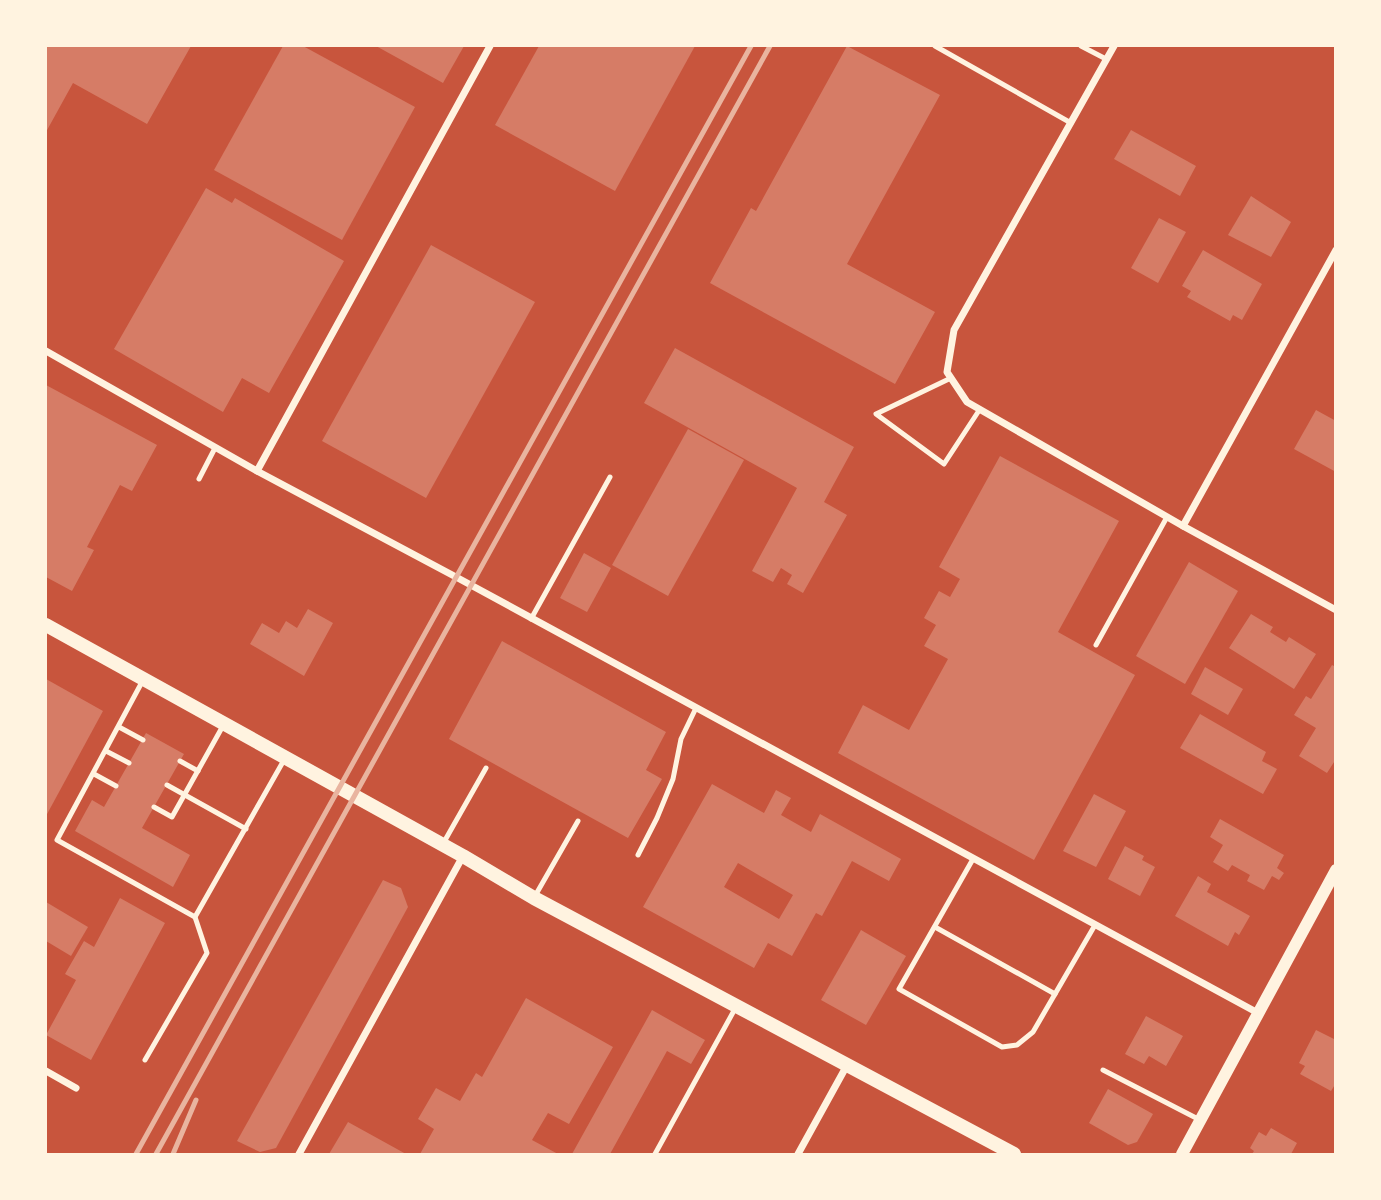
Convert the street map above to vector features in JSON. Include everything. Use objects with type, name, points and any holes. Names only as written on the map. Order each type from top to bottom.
[{"type":"main road","points":[[46,625],[534,898],[846,1067],[1014,1154]]},
{"type":"street","points":[[257,471],[490,46]]},
{"type":"street","points":[[1114,46],[954,330],[949,375],[967,402],[1335,610]]},
{"type":"street","points":[[1183,526],[1335,250]]},
{"type":"street","points":[[46,351],[257,471],[1258,1013]]},
{"type":"street","points":[[299,1154],[463,856]]},
{"type":"street","points":[[1182,1154],[1335,870]]},
{"type":"street","points":[[798,1154],[846,1067]]},
{"type":"street","points":[[46,1071],[76,1088]]},
{"type":"lane","points":[[935,46],[1071,123]]},
{"type":"lane","points":[[1081,46],[1106,59]]},
{"type":"lane","points":[[949,375],[876,414],[944,464],[980,409]]},
{"type":"lane","points":[[199,479],[215,447]]},
{"type":"lane","points":[[531,619],[610,477]]},
{"type":"lane","points":[[1096,645],[1167,517]]},
{"type":"lane","points":[[144,679],[57,840],[195,917],[207,953],[145,1060]]},
{"type":"lane","points":[[638,855],[673,779],[681,739],[696,708]]},
{"type":"lane","points":[[154,807],[172,817],[224,724]]},
{"type":"lane","points":[[119,727],[143,740]]},
{"type":"lane","points":[[106,751],[129,764]]},
{"type":"lane","points":[[195,917],[285,758]]},
{"type":"lane","points":[[180,761],[198,771]]},
{"type":"lane","points":[[443,845],[486,768]]},
{"type":"lane","points":[[94,774],[116,786]]},
{"type":"lane","points":[[167,785],[246,829]]},
{"type":"lane","points":[[534,898],[579,821]]},
{"type":"lane","points":[[973,859],[899,989],[1002,1047],[1017,1045],[1033,1032],[1095,925]]},
{"type":"lane","points":[[935,927],[1055,994]]},
{"type":"lane","points":[[655,1154],[736,1007]]},
{"type":"lane","points":[[1103,1070],[1200,1120]]},
{"type":"building","points":[[46,46],[191,46],[147,124],[73,83],[46,132]]},
{"type":"building","points":[[283,46],[303,46],[415,107],[342,240],[214,170]]},
{"type":"building","points":[[376,46],[464,46],[443,83]]},
{"type":"building","points":[[539,46],[695,46],[615,191],[495,125]]},
{"type":"building","points":[[847,46],[940,95],[847,264],[935,312],[895,384],[710,283],[751,208],[756,211]]},
{"type":"building","points":[[1131,130],[1196,166],[1180,196],[1114,159]]},
{"type":"building","points":[[206,188],[232,203],[235,198],[344,261],[269,393],[242,378],[223,412],[114,349]]},
{"type":"building","points":[[1251,196],[1291,222],[1271,257],[1228,235]]},
{"type":"building","points":[[1159,218],[1186,232],[1158,283],[1131,268]]},
{"type":"building","points":[[431,245],[535,302],[426,498],[322,441]]},
{"type":"building","points":[[1203,250],[1262,284],[1242,320],[1233,315],[1230,321],[1187,297],[1191,291],[1182,286]]},
{"type":"building","points":[[675,348],[854,447],[824,502],[847,515],[803,593],[787,584],[792,575],[781,568],[773,582],[752,571],[797,488],[644,403]]},
{"type":"building","points":[[46,385],[157,445],[132,491],[120,485],[87,547],[94,550],[72,591],[46,577]]},
{"type":"building","points":[[1316,410],[1336,421],[1336,472],[1294,449]]},
{"type":"building","points":[[688,429],[744,460],[668,596],[612,565]]},
{"type":"building","points":[[1000,456],[1119,521],[1058,632],[1135,675],[1034,860],[838,753],[863,705],[909,730],[948,659],[924,646],[936,625],[924,618],[939,591],[950,597],[960,579],[939,567]]},
{"type":"building","points":[[584,553],[611,568],[587,612],[560,598]]},
{"type":"building","points":[[1189,562],[1238,591],[1185,684],[1136,656]]},
{"type":"building","points":[[308,609],[333,623],[304,676],[250,644],[262,623],[279,633],[286,621],[297,628]]},
{"type":"building","points":[[1251,614],[1273,627],[1270,632],[1286,642],[1289,637],[1316,654],[1294,689],[1229,648]]},
{"type":"building","points":[[502,641],[666,732],[646,770],[662,779],[628,838],[449,739]]},
{"type":"building","points":[[1332,665],[1336,667],[1336,759],[1327,773],[1299,756],[1316,728],[1294,715],[1306,696],[1311,699]]},
{"type":"building","points":[[1205,667],[1243,689],[1228,715],[1191,694]]},
{"type":"building","points":[[46,679],[103,711],[46,816]]},
{"type":"building","points":[[1200,714],[1266,752],[1262,761],[1277,769],[1263,794],[1180,748]]},
{"type":"building","points":[[146,733],[184,754],[142,828],[190,855],[173,887],[75,831],[92,800],[104,807]]},
{"type":"building","points":[[712,784],[764,813],[776,790],[791,798],[781,815],[811,832],[820,814],[901,859],[889,881],[852,861],[822,916],[816,913],[792,956],[768,943],[754,968],[643,907]],"holes":[[[738,863],[793,895],[779,919],[724,887]]]},
{"type":"building","points":[[1094,794],[1126,811],[1096,867],[1063,851]]},
{"type":"building","points":[[1220,819],[1284,855],[1277,868],[1284,873],[1279,880],[1272,876],[1264,890],[1247,881],[1250,875],[1232,865],[1228,871],[1213,862],[1223,845],[1210,837]]},
{"type":"building","points":[[1125,846],[1144,856],[1142,860],[1155,867],[1140,896],[1108,879]]},
{"type":"building","points":[[1198,876],[1211,884],[1207,892],[1250,916],[1239,935],[1235,932],[1228,946],[1175,916]]},
{"type":"building","points":[[383,880],[401,888],[408,907],[276,1148],[260,1152],[237,1141]]},
{"type":"building","points":[[120,898],[165,923],[91,1060],[46,1035],[76,980],[65,974],[84,941],[94,947]]},
{"type":"building","points":[[46,902],[88,927],[71,956],[46,941]]},
{"type":"building","points":[[861,930],[906,956],[866,1025],[821,1000]]},
{"type":"building","points":[[526,998],[613,1047],[569,1124],[548,1113],[532,1140],[558,1154],[420,1154],[434,1129],[418,1119],[436,1088],[460,1101],[476,1073],[482,1077]]},
{"type":"building","points":[[652,1010],[705,1040],[691,1064],[667,1051],[610,1154],[572,1154]]},
{"type":"building","points":[[1146,1016],[1183,1036],[1166,1066],[1149,1056],[1144,1064],[1125,1054]]},
{"type":"building","points":[[1316,1030],[1336,1040],[1336,1083],[1331,1091],[1300,1074],[1305,1066],[1299,1063]]},
{"type":"building","points":[[1108,1089],[1153,1114],[1137,1142],[1128,1145],[1089,1123]]},
{"type":"building","points":[[348,1122],[406,1154],[329,1154]]},
{"type":"building","points":[[1271,1128],[1297,1143],[1291,1154],[1252,1154],[1254,1151],[1250,1148],[1259,1132],[1266,1136]]},
{"type":"railway","points":[[136,1154],[751,46]]},
{"type":"railway","points":[[156,1154],[770,46]]},
{"type":"railway","points":[[173,1154],[196,1100]]}]
